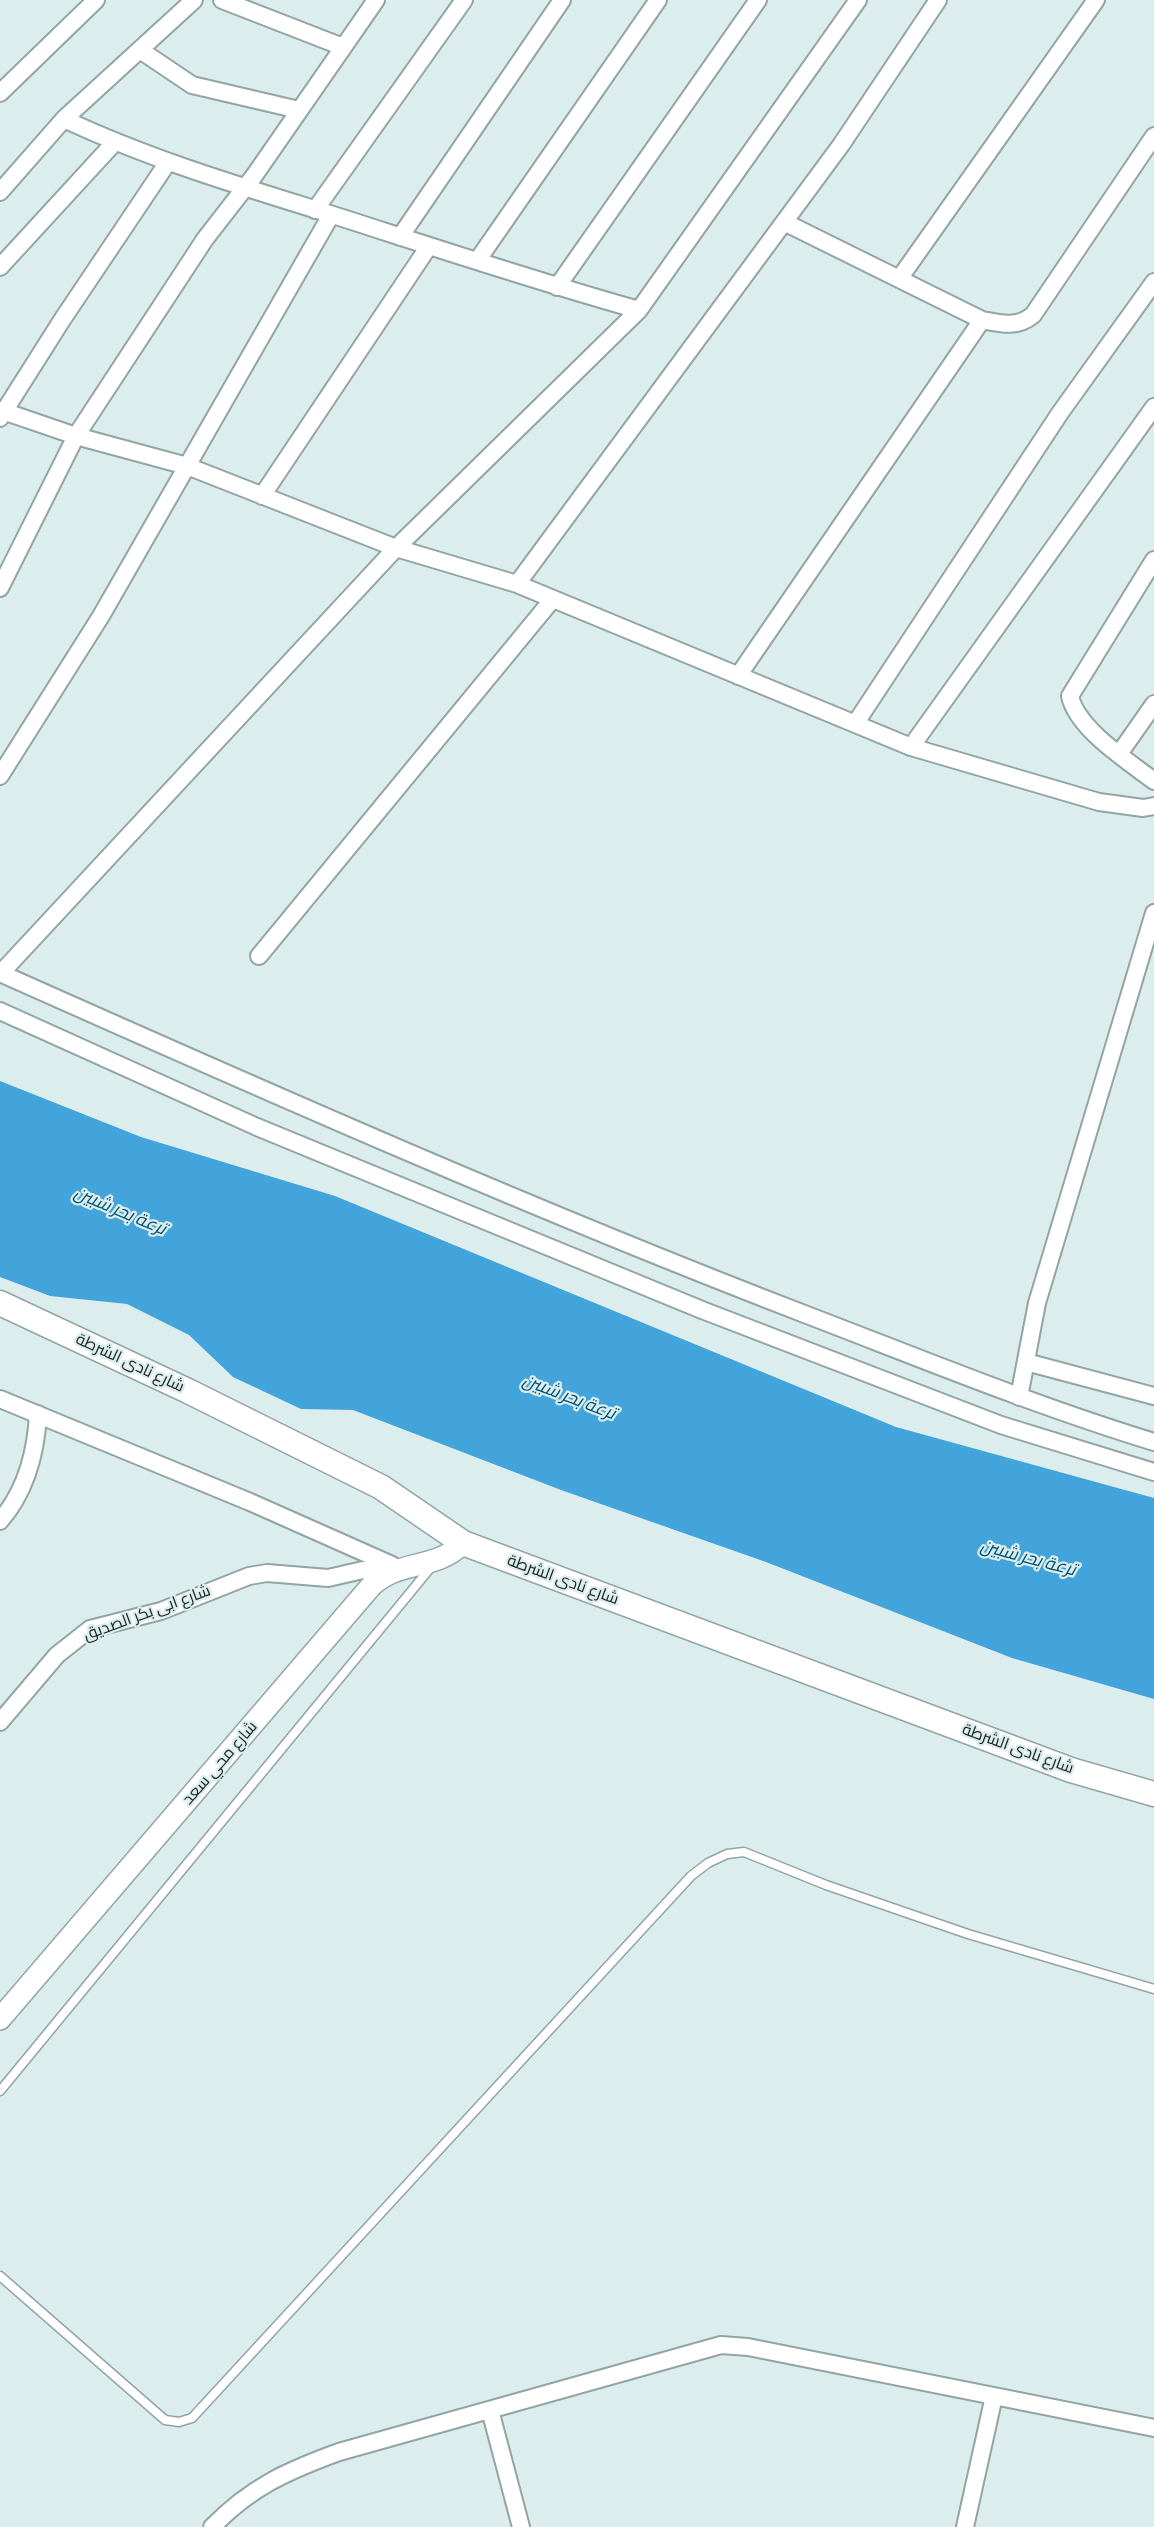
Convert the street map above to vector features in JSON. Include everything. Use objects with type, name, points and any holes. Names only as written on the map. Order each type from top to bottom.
[{"type":"main road","name":"شارع نادى الشرطة","points":[[0,1303],[188,1391],[388,1491],[463,1543],[1071,1770],[1154,1794]]},
{"type":"street","points":[[0,93],[96,0]]},
{"type":"street","points":[[0,192],[64,119],[194,0]]},
{"type":"street","points":[[222,0],[343,47]]},
{"type":"street","points":[[0,588],[76,436],[205,239],[245,187],[376,0]]},
{"type":"street","points":[[315,210],[464,0]]},
{"type":"street","points":[[400,237],[562,0]]},
{"type":"street","points":[[477,261],[658,0]]},
{"type":"street","points":[[557,287],[758,0]]},
{"type":"street","points":[[858,0],[639,310],[396,548],[1,973],[262,1090],[718,1281],[1019,1397],[1154,1442]]},
{"type":"street","points":[[518,584],[841,145],[938,0]]},
{"type":"street","points":[[898,279],[1096,0]]},
{"type":"street","points":[[140,50],[192,85],[299,110]]},
{"type":"street","points":[[64,119],[114,143],[168,162],[557,287],[639,310]]},
{"type":"street","points":[[784,222],[982,320],[1007,325],[1023,323],[1034,315],[1154,136]]},
{"type":"street","points":[[0,267],[114,143]]},
{"type":"street","points":[[168,162],[2,413],[187,466],[396,548],[518,584],[911,747],[1098,802],[1143,808],[1154,806]]},
{"type":"street","points":[[0,776],[100,616],[331,215]]},
{"type":"street","points":[[262,496],[429,246]]},
{"type":"street","points":[[855,724],[1060,413],[1154,282]]},
{"type":"street","points":[[738,676],[982,320]]},
{"type":"street","points":[[911,747],[1154,407]]},
{"type":"street","points":[[1154,560],[1070,696],[1072,706],[1088,727],[1154,781]]},
{"type":"street","points":[[259,956],[552,600]]},
{"type":"street","points":[[1119,754],[1154,704]]},
{"type":"street","points":[[1019,1397],[1037,1303],[1154,913]]},
{"type":"street","points":[[0,1011],[257,1127],[702,1310],[1001,1425],[1154,1472]]},
{"type":"street","points":[[1026,1362],[1154,1396]]},
{"type":"street","points":[[0,1398],[250,1502],[398,1568]]},
{"type":"street","points":[[0,1521],[25,1480],[37,1437],[38,1414]]},
{"type":"street","name":"شارع محي سعد","points":[[0,2019],[372,1585],[398,1568],[436,1561],[454,1552],[463,1543]]},
{"type":"street","name":"شارع ابى بكر الصديق","points":[[0,1722],[57,1655],[90,1629],[160,1611],[249,1576],[267,1573],[328,1578],[363,1569],[398,1568]]},
{"type":"street","points":[[212,2527],[247,2494],[290,2469],[339,2452],[721,2345],[748,2346],[1154,2428]]},
{"type":"street","points":[[965,2527],[994,2396]]},
{"type":"street","points":[[490,2410],[521,2527]]},
{"type":"lane","points":[[0,2091],[436,1561]]},
{"type":"lane","points":[[0,2277],[165,2420],[179,2422],[192,2418],[692,1876],[708,1863],[727,1854],[744,1852],[825,1885],[968,1934],[1154,1989]]},
{"type":"water","name":"ترعة بحر شبين","points":[[0,1081],[141,1137],[335,1196],[896,1427],[1154,1498],[1154,1699],[1012,1658],[766,1562],[561,1490],[353,1410],[301,1409],[233,1377],[189,1335],[127,1304],[50,1296],[0,1277]]}]
